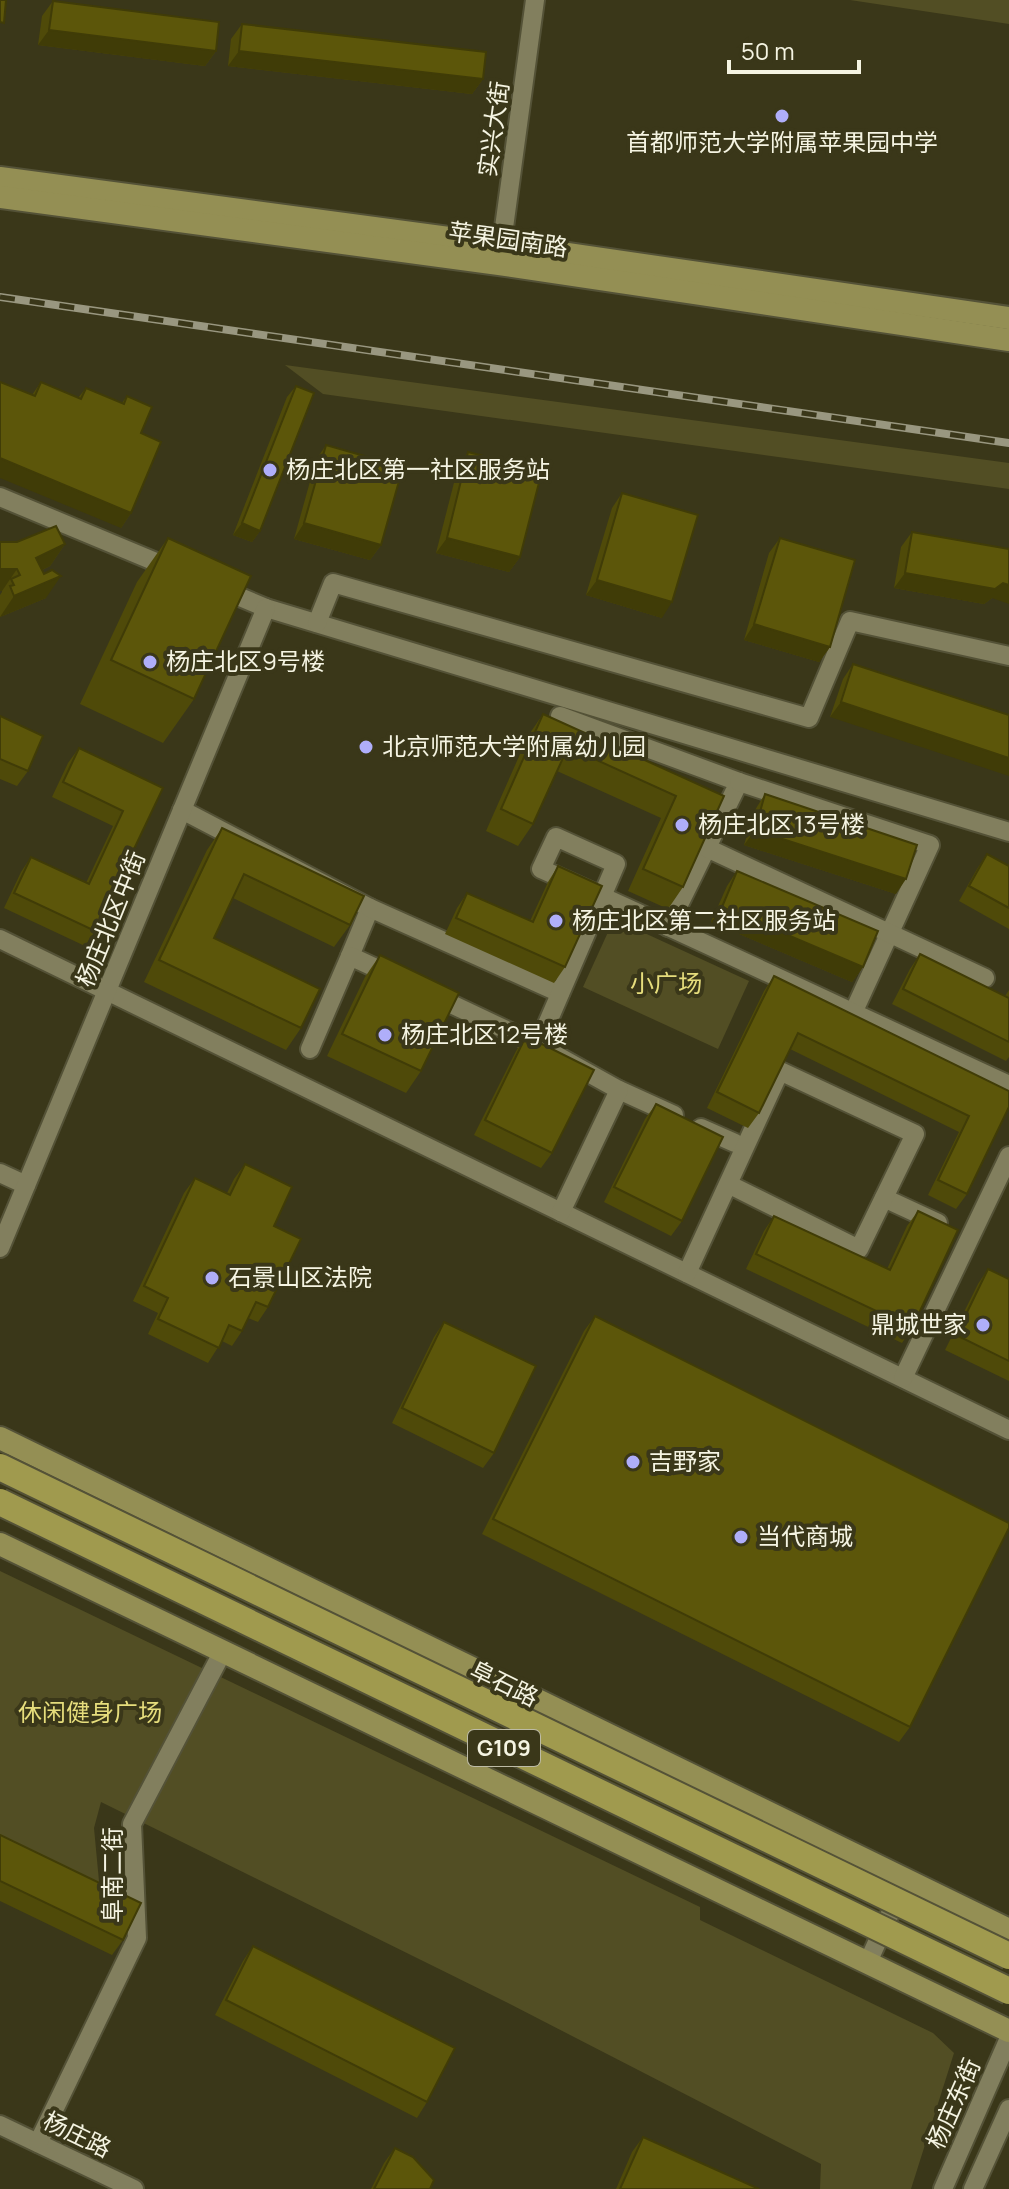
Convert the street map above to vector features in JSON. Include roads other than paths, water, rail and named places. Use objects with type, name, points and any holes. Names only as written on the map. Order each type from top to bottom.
[{"type":"highway","name":"阜石路","points":[[0,1467],[1009,1956]]},
{"type":"highway","name":"G109","points":[[0,1502],[1009,1991]]},
{"type":"main road","name":"苹果园南路","points":[[0,178],[500,254],[1009,340]]},
{"type":"main road","name":"苹果园南路","points":[[0,197],[500,254],[1009,318]]},
{"type":"main road","name":"阜石路","points":[[0,1438],[1009,1930]]},
{"type":"main road","points":[[0,1544],[1009,2031]]},
{"type":"street","name":"实兴大街","points":[[500,254],[535,0]]},
{"type":"street","points":[[0,497],[266,608],[1009,832]]},
{"type":"street","points":[[317,623],[333,583],[809,718],[850,621],[1009,656]]},
{"type":"street","name":"杨庄北区中街","points":[[0,1248],[266,608]]},
{"type":"street","points":[[560,716],[739,782],[930,845],[853,1013]]},
{"type":"street","points":[[668,927],[739,782]]},
{"type":"street","points":[[182,810],[370,908],[560,993]]},
{"type":"street","points":[[707,848],[985,978]]},
{"type":"street","points":[[538,1045],[603,896],[1009,1085]]},
{"type":"street","points":[[310,1049],[370,908]]},
{"type":"street","points":[[0,939],[1009,1430]]},
{"type":"street","points":[[350,956],[538,1045],[619,1090],[735,1143]]},
{"type":"street","points":[[687,1273],[780,1071],[915,1134],[859,1249],[728,1184]]},
{"type":"street","points":[[561,1212],[619,1090]]},
{"type":"street","points":[[903,1378],[1009,1156]]},
{"type":"street","points":[[0,1173],[26,1185]]},
{"type":"street","points":[[884,1198],[970,1238]]},
{"type":"street","name":"阜南二街","points":[[38,2143],[137,1938],[132,1824],[222,1653]]},
{"type":"street","points":[[868,1962],[906,1880]]},
{"type":"street","name":"杨庄东街","points":[[943,2189],[1009,2038]]},
{"type":"street","points":[[973,2189],[1009,2109]]},
{"type":"street","name":"杨庄路","points":[[0,2125],[134,2189]]},
{"type":"railway","points":[[0,297],[1009,443]]},
{"type":"place","name":"首都师范大学附属苹果园中学","points":[[782,116]]},
{"type":"place","name":"杨庄北区第一社区服务站","points":[[270,470]]},
{"type":"place","name":"杨庄北区9号楼","points":[[150,662]]},
{"type":"place","name":"北京师范大学附属幼儿园","points":[[366,747]]},
{"type":"place","name":"杨庄北区13号楼","points":[[682,825]]},
{"type":"place","name":"杨庄北区第二社区服务站","points":[[556,921]]},
{"type":"place","name":"杨庄北区12号楼","points":[[385,1035]]},
{"type":"place","name":"石景山区法院","points":[[212,1278]]},
{"type":"place","name":"鼎城世家","points":[[983,1325]]},
{"type":"place","name":"吉野家","points":[[633,1462]]},
{"type":"place","name":"当代商城","points":[[741,1537]]},
{"type":"park label","name":"小广场","points":[[666,984]]},
{"type":"park label","name":"休闲健身广场","points":[[90,1713]]}]
